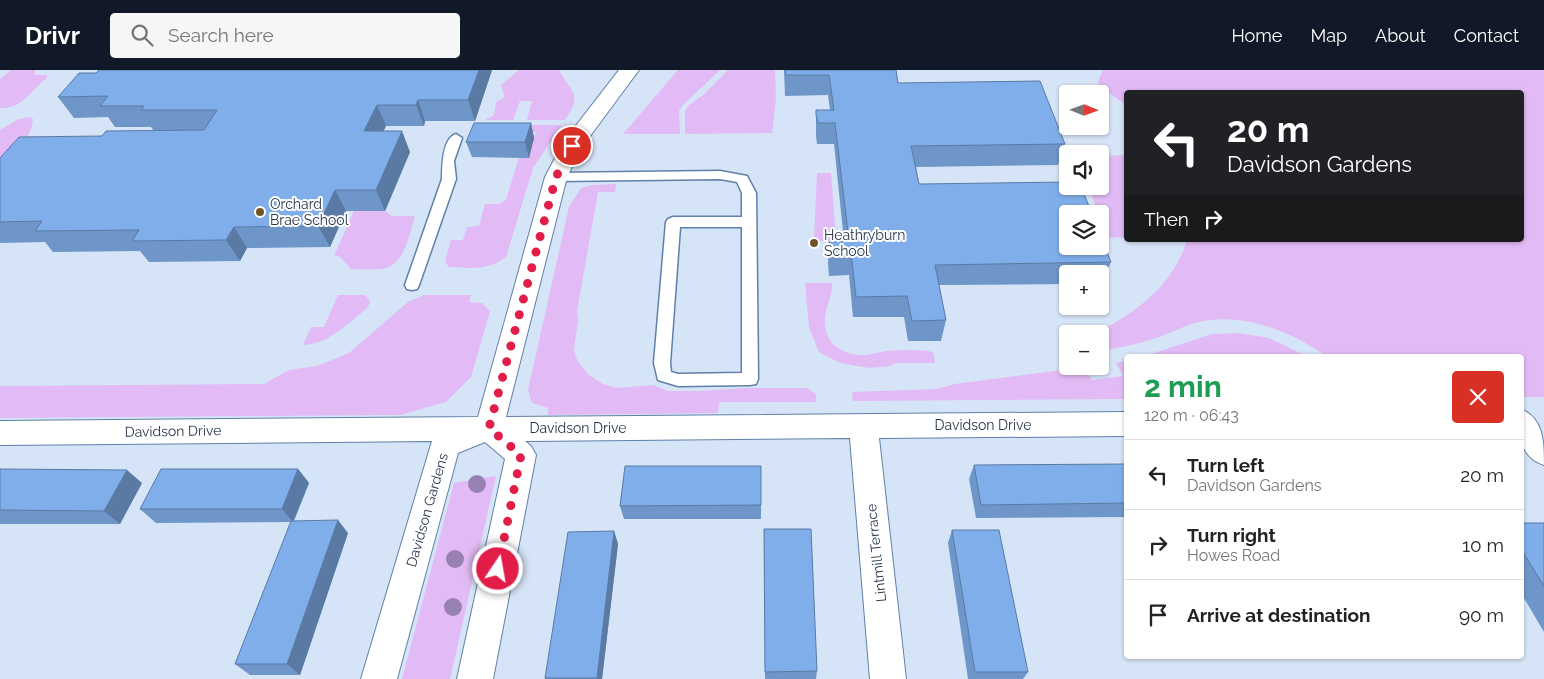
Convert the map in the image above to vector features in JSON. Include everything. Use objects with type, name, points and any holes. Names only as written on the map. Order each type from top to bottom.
[{"type":"street","points":[[475,679],[521,455],[489,428],[556,177],[572,146],[629,70]]},
{"type":"street","points":[[1524,421],[1544,420]]},
{"type":"street","name":"Davidson Drive","points":[[0,433],[1124,424]]},
{"type":"street","points":[[1524,425],[1544,453]]},
{"type":"street","name":"Lintmill Terrace","points":[[863,426],[888,679]]},
{"type":"street","name":"Davidson Gardens","points":[[379,679],[445,445],[489,428]]},
{"type":"lane","points":[[412,285],[449,178],[448,161],[456,138]]},
{"type":"lane","points":[[556,177],[720,175],[742,179],[749,193],[750,222],[750,379],[678,380],[664,376],[662,363],[673,222],[750,222]]},
{"type":"shaded area","points":[[11,70],[35,70],[35,75],[47,75],[47,78],[15,106],[0,108],[0,79]]},
{"type":"shaded area","points":[[519,70],[559,70],[574,94],[573,104],[565,120],[527,120],[532,101],[520,101],[513,120],[485,120],[494,115],[496,102],[505,97],[501,85]]},
{"type":"shaded area","points":[[678,70],[720,70],[679,111],[680,134],[623,134]]},
{"type":"shaded area","points":[[728,70],[775,70],[776,99],[772,133],[685,134],[685,111],[689,105],[703,95]]},
{"type":"shaded area","points":[[1103,70],[1544,70],[1544,397],[1524,397],[1524,354],[1323,354],[1298,339],[1268,326],[1236,320],[1219,319],[1203,321],[1149,340],[1109,349],[1109,326],[1151,296],[1172,271],[1186,242],[1524,242],[1524,90],[1124,90],[1124,104],[1109,93],[1109,85],[1100,85],[1098,82]]},
{"type":"shaded area","points":[[30,117],[33,119],[26,139],[18,148],[0,160],[0,130],[19,119]]},
{"type":"shaded area","points":[[489,125],[562,125],[533,168],[506,257],[485,267],[449,267],[445,262],[451,240],[463,240],[467,227],[479,226],[485,204],[499,204],[506,200],[519,157],[537,132],[513,132]]},
{"type":"shaded area","points":[[1124,155],[1124,237],[1109,238],[1109,205],[1095,205],[1091,195],[1109,195],[1109,156]]},
{"type":"shaded area","points":[[817,173],[831,173],[836,241],[814,241]]},
{"type":"shaded area","points":[[616,184],[615,192],[598,192],[577,311],[578,320],[574,351],[578,362],[589,375],[603,384],[617,388],[653,385],[668,391],[700,391],[745,388],[807,388],[816,394],[816,402],[719,402],[718,413],[548,415],[548,408],[532,403],[528,390],[569,207],[581,188],[593,185]]},
{"type":"shaded area","points":[[354,211],[385,211],[392,216],[415,216],[405,248],[401,256],[390,267],[382,269],[351,269],[339,256],[334,256]]},
{"type":"shaded area","points":[[805,283],[832,283],[825,314],[825,325],[829,339],[839,349],[859,355],[883,351],[927,351],[933,352],[935,363],[896,363],[890,366],[869,368],[840,363],[819,352],[809,327]]},
{"type":"shaded area","points":[[338,295],[365,295],[370,303],[367,308],[329,337],[312,344],[303,345],[311,327],[324,327]]},
{"type":"shaded area","points":[[424,295],[471,295],[469,302],[482,303],[490,311],[471,377],[446,402],[400,415],[0,418],[0,386],[264,384],[289,370],[317,366],[349,353],[408,302]]},
{"type":"shaded area","points":[[1238,333],[1269,338],[1302,354],[1151,354],[1212,334]]},
{"type":"shaded area","points":[[1124,361],[1124,399],[853,401],[852,392],[936,389],[955,384],[1059,370],[1059,375],[1089,375],[1092,380],[1123,376],[1116,363]]},
{"type":"shaded area","points":[[496,476],[450,679],[402,679],[454,483]]},
{"type":"building","points":[[99,70],[479,70],[468,100],[418,100],[416,105],[377,105],[364,131],[402,131],[376,190],[335,190],[318,226],[234,227],[226,240],[132,241],[139,230],[35,231],[42,221],[0,222],[0,158],[19,137],[102,136],[106,131],[204,130],[217,110],[141,110],[144,106],[100,106],[108,96],[58,97],[79,73],[96,73]]},
{"type":"building","points":[[785,70],[896,70],[898,83],[1040,81],[1059,129],[1059,135],[1061,135],[1065,144],[911,146],[919,184],[1059,182],[1059,195],[1085,195],[1088,205],[1059,205],[1059,255],[1108,255],[1111,262],[935,265],[946,320],[912,321],[907,296],[856,297],[851,254],[830,255],[829,242],[849,241],[835,123],[818,123],[816,115],[816,110],[834,110],[829,75],[786,75]]},
{"type":"building","points":[[474,123],[531,123],[525,142],[466,142]]},
{"type":"building","points":[[1124,464],[1124,503],[981,505],[974,465]]},
{"type":"building","points":[[625,466],[761,466],[761,505],[620,506]]},
{"type":"building","points":[[0,469],[127,470],[104,511],[0,510]]},
{"type":"building","points":[[161,469],[298,469],[282,509],[140,509]]},
{"type":"building","points":[[338,520],[287,664],[235,664],[291,521]]},
{"type":"building","points":[[1524,523],[1544,523],[1544,586],[1524,554]]},
{"type":"building","points":[[764,529],[811,529],[817,671],[765,672]]},
{"type":"building","points":[[952,530],[999,530],[1028,672],[975,672]]},
{"type":"building","points":[[614,531],[597,678],[545,678],[568,532]]},
{"type":"place","name":"Orchard Brae School","points":[[260,212]]},
{"type":"place","name":"Heathryburn School","points":[[814,243]]},
{"type":"route","points":[[498,569],[521,455],[489,428],[556,177],[572,146]]}]
